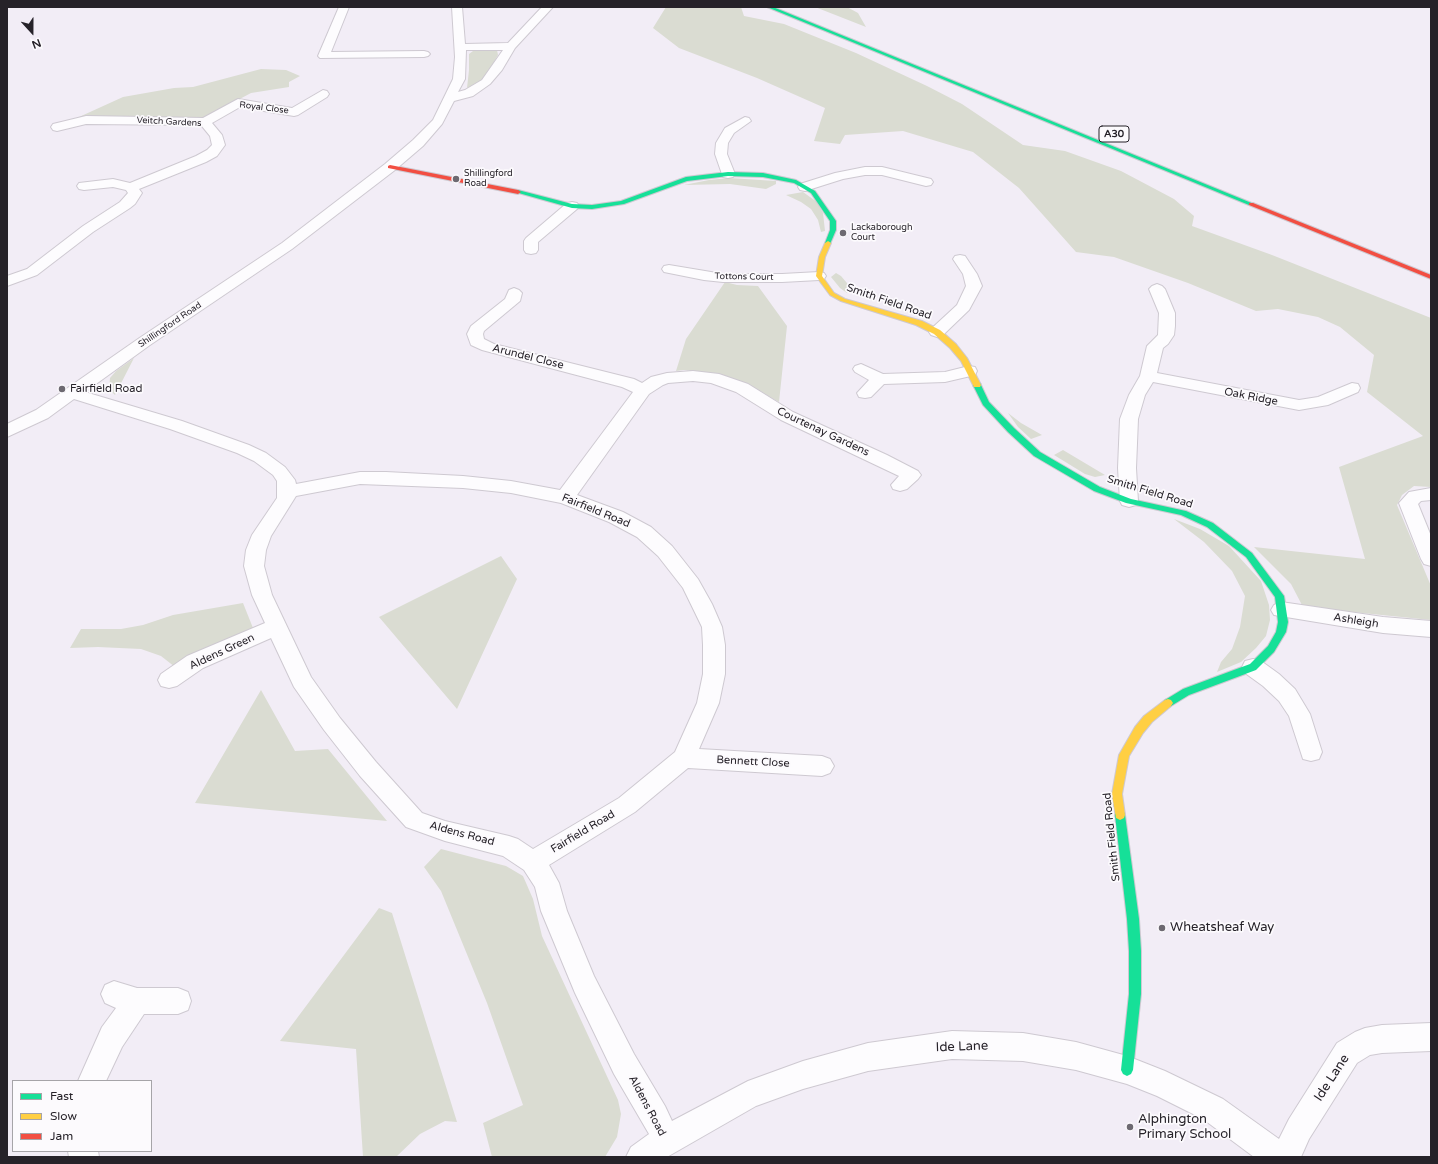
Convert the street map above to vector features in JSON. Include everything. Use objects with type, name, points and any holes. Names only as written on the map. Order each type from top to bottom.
[{"type":"main road","name":"A30","points":[[769,7],[1431,277]]},
{"type":"main road","points":[[390,168],[524,193],[572,206],[592,207],[610,206],[656,192],[686,179],[728,174],[776,177],[796,182],[813,192],[833,221],[833,230],[822,257],[819,276]]},
{"type":"main road","points":[[1186,178],[1310,238]]},
{"type":"main road","name":"Smith Field Road","points":[[819,276],[832,294],[843,300],[919,323],[937,332],[953,346],[964,360],[986,403],[1027,446],[1071,475],[1097,489],[1129,501],[1183,513],[1210,525],[1249,554],[1279,596],[1283,622],[1278,639],[1271,649],[1253,667],[1186,692],[1161,707],[1138,730],[1124,754],[1117,794],[1133,919],[1135,951],[1135,994],[1127,1070]]},
{"type":"street","points":[[344,7],[324,56],[424,54]]},
{"type":"street","name":"Shillingford Road","points":[[7,431],[42,414],[144,342],[287,246],[390,168],[418,143],[438,121],[459,79],[461,58],[458,7]]},
{"type":"street","points":[[449,99],[469,93],[486,82],[496,70],[511,46],[548,7]]},
{"type":"street","points":[[460,47],[511,46]]},
{"type":"street","name":"Royal Close","points":[[205,122],[238,103],[294,112],[324,94]]},
{"type":"street","name":"Veitch Gardens","points":[[57,127],[86,120],[205,122],[219,142],[216,149],[202,159],[131,187]]},
{"type":"street","points":[[728,174],[721,154],[722,143],[729,131],[745,121]]},
{"type":"street","points":[[805,188],[840,176],[865,171],[882,171],[926,182]]},
{"type":"street","points":[[7,281],[32,272],[88,229],[125,205],[130,201],[135,193],[131,187],[113,183],[84,186]]},
{"type":"street","points":[[531,250],[531,241],[572,206]]},
{"type":"street","points":[[937,332],[964,307],[974,286],[970,274],[960,259]]},
{"type":"street","name":"Tottons Court","points":[[669,270],[723,278],[782,278],[819,276]]},
{"type":"street","points":[[1129,501],[1129,419],[1137,395],[1148,376],[1155,346],[1162,341],[1166,335],[1167,312],[1157,290]]},
{"type":"street","name":"Arundel Close","points":[[514,293],[512,301],[478,329],[475,334],[478,342],[488,347],[528,358],[628,383],[643,390]]},
{"type":"street","points":[[861,369],[880,379],[945,377],[969,371]]},
{"type":"street","name":"Courtenay Gardens","points":[[565,497],[643,390],[657,381],[667,378],[693,376],[712,378],[742,388],[787,416],[881,459],[912,475],[900,485]]},
{"type":"street","name":"Oak Ridge","points":[[1148,376],[1289,404],[1322,401],[1352,388]]},
{"type":"street","points":[[865,393],[880,379]]},
{"type":"street","points":[[71,393],[176,425],[243,449],[260,457],[279,470],[286,480],[287,492]]},
{"type":"street","name":"Fairfield Road","points":[[287,492],[338,481],[360,478],[386,478],[463,482],[536,491],[565,497],[616,517],[644,532],[665,551],[691,584],[712,627],[714,645],[714,674],[708,703],[684,758],[627,805],[533,862]]},
{"type":"street","name":"Aldens Road","points":[[287,492],[280,507],[262,535],[256,550],[254,566],[262,596],[302,681],[332,724],[368,769],[414,820],[445,831],[508,846],[533,862],[547,883],[554,911],[584,984],[624,1064],[655,1116],[666,1140]]},
{"type":"street","points":[[1431,494],[1416,496],[1408,503],[1431,559]]},
{"type":"street","name":"Ashleigh","points":[[1281,610],[1384,626],[1431,629]]},
{"type":"street","name":"Aldens Green","points":[[169,680],[195,662],[276,627]]},
{"type":"street","points":[[1253,667],[1271,680],[1287,695],[1299,714],[1311,752]]},
{"type":"street","name":"Bennett Close","points":[[684,758],[822,766]]},
{"type":"street","points":[[92,1080],[112,1037],[125,998],[178,1001]]},
{"type":"street","name":"Ide Lane","points":[[1285,1157],[1299,1129],[1347,1053],[1365,1042],[1382,1039],[1431,1037]]},
{"type":"street","name":"Ide Lane","points":[[642,1157],[666,1140],[748,1095],[803,1074],[868,1057],[952,1045],[1023,1046],[1076,1056],[1127,1070],[1165,1085],[1213,1109],[1279,1157]]},
{"type":"shaded area","points":[[666,7],[741,7],[744,16],[784,24],[856,53],[962,104],[1023,145],[1065,151],[1121,171],[1174,199],[1194,216],[1192,226],[1272,255],[1431,318],[1431,487],[1414,486],[1402,495],[1397,505],[1431,586],[1431,620],[1303,607],[1291,584],[1254,547],[1365,559],[1339,467],[1423,436],[1367,392],[1374,355],[1340,327],[1318,317],[1278,309],[1256,311],[1188,283],[1114,257],[1076,252],[1019,188],[973,152],[903,131],[845,135],[840,144],[814,141],[825,108],[757,78],[679,48],[653,28]]},
{"type":"shaded area","points":[[815,7],[847,7],[858,13],[866,27]]},
{"type":"shaded area","points":[[497,50],[498,55],[486,76],[476,84],[467,88],[469,54],[473,51]]},
{"type":"shaded area","points":[[261,69],[286,70],[300,76],[289,82],[289,87],[251,93],[204,118],[79,117],[123,97],[174,88],[193,87]]},
{"type":"shaded area","points":[[729,178],[776,181],[776,184],[766,189],[730,184],[684,185]]},
{"type":"shaded area","points":[[803,192],[817,202],[823,213],[825,231],[821,232],[818,220],[811,209],[801,202],[786,195]]},
{"type":"shaded area","points":[[836,273],[841,276],[852,289],[847,293],[840,288],[831,277]]},
{"type":"shaded area","points":[[725,282],[737,285],[758,286],[787,326],[779,402],[745,384],[723,375],[684,370],[676,371],[686,339]]},
{"type":"shaded area","points":[[134,358],[115,395],[109,389],[110,378],[116,371]]},
{"type":"shaded area","points":[[1008,413],[1021,423],[1042,435],[1031,439],[1018,427]]},
{"type":"shaded area","points":[[1063,450],[1105,475],[1095,477],[1085,474],[1054,455]]},
{"type":"shaded area","points":[[1174,519],[1200,529],[1229,546],[1261,581],[1269,605],[1270,620],[1266,636],[1241,662],[1217,672],[1221,662],[1232,649],[1240,627],[1245,596],[1232,571],[1204,542]]},
{"type":"shaded area","points":[[501,556],[517,579],[457,709],[379,617]]},
{"type":"shaded area","points":[[243,603],[255,633],[175,667],[161,656],[141,649],[98,647],[70,648],[81,629],[121,629],[143,625],[173,615]]},
{"type":"shaded area","points":[[261,690],[295,751],[328,749],[387,821],[195,803]]},
{"type":"shaded area","points":[[441,849],[506,866],[523,876],[533,899],[542,936],[618,1100],[621,1114],[617,1137],[605,1157],[492,1157],[483,1123],[523,1105],[487,1003],[441,891],[424,867]]},
{"type":"shaded area","points":[[379,908],[392,913],[457,1122],[445,1121],[420,1134],[396,1157],[363,1157],[356,1049],[280,1041]]},
{"type":"traffic: fast","points":[[769,7],[1251,204]]},
{"type":"traffic: fast","points":[[518,192],[572,206],[592,207],[622,203],[686,179],[728,174],[763,175],[796,182],[813,192],[833,221],[833,230],[828,243]]},
{"type":"traffic: fast","points":[[977,385],[986,403],[1011,430],[1037,454],[1097,489],[1129,501],[1183,513],[1210,525],[1249,555],[1279,596],[1283,622],[1281,632],[1271,649],[1253,667],[1186,692],[1168,703]]},
{"type":"traffic: fast","points":[[1120,815],[1133,919],[1135,951],[1135,994],[1127,1070]]},
{"type":"traffic: slow","points":[[828,243],[822,257],[819,276],[832,294],[843,300],[919,323],[937,332],[953,346],[964,360],[977,385]]},
{"type":"traffic: slow","points":[[1120,815],[1117,794],[1124,755],[1139,730],[1148,719],[1168,703]]},
{"type":"traffic: jam","points":[[390,167],[518,192]]},
{"type":"traffic: jam","points":[[1251,204],[1431,277]]},
{"type":"place","name":"Shillingford Road","points":[[456,179]]},
{"type":"place","name":"Lackaborough Court","points":[[843,233]]},
{"type":"place","name":"Fairfield Road","points":[[62,389]]},
{"type":"place","name":"Wheatsheaf Way","points":[[1162,928]]},
{"type":"place","name":"Alphington Primary School","points":[[1130,1127]]}]
